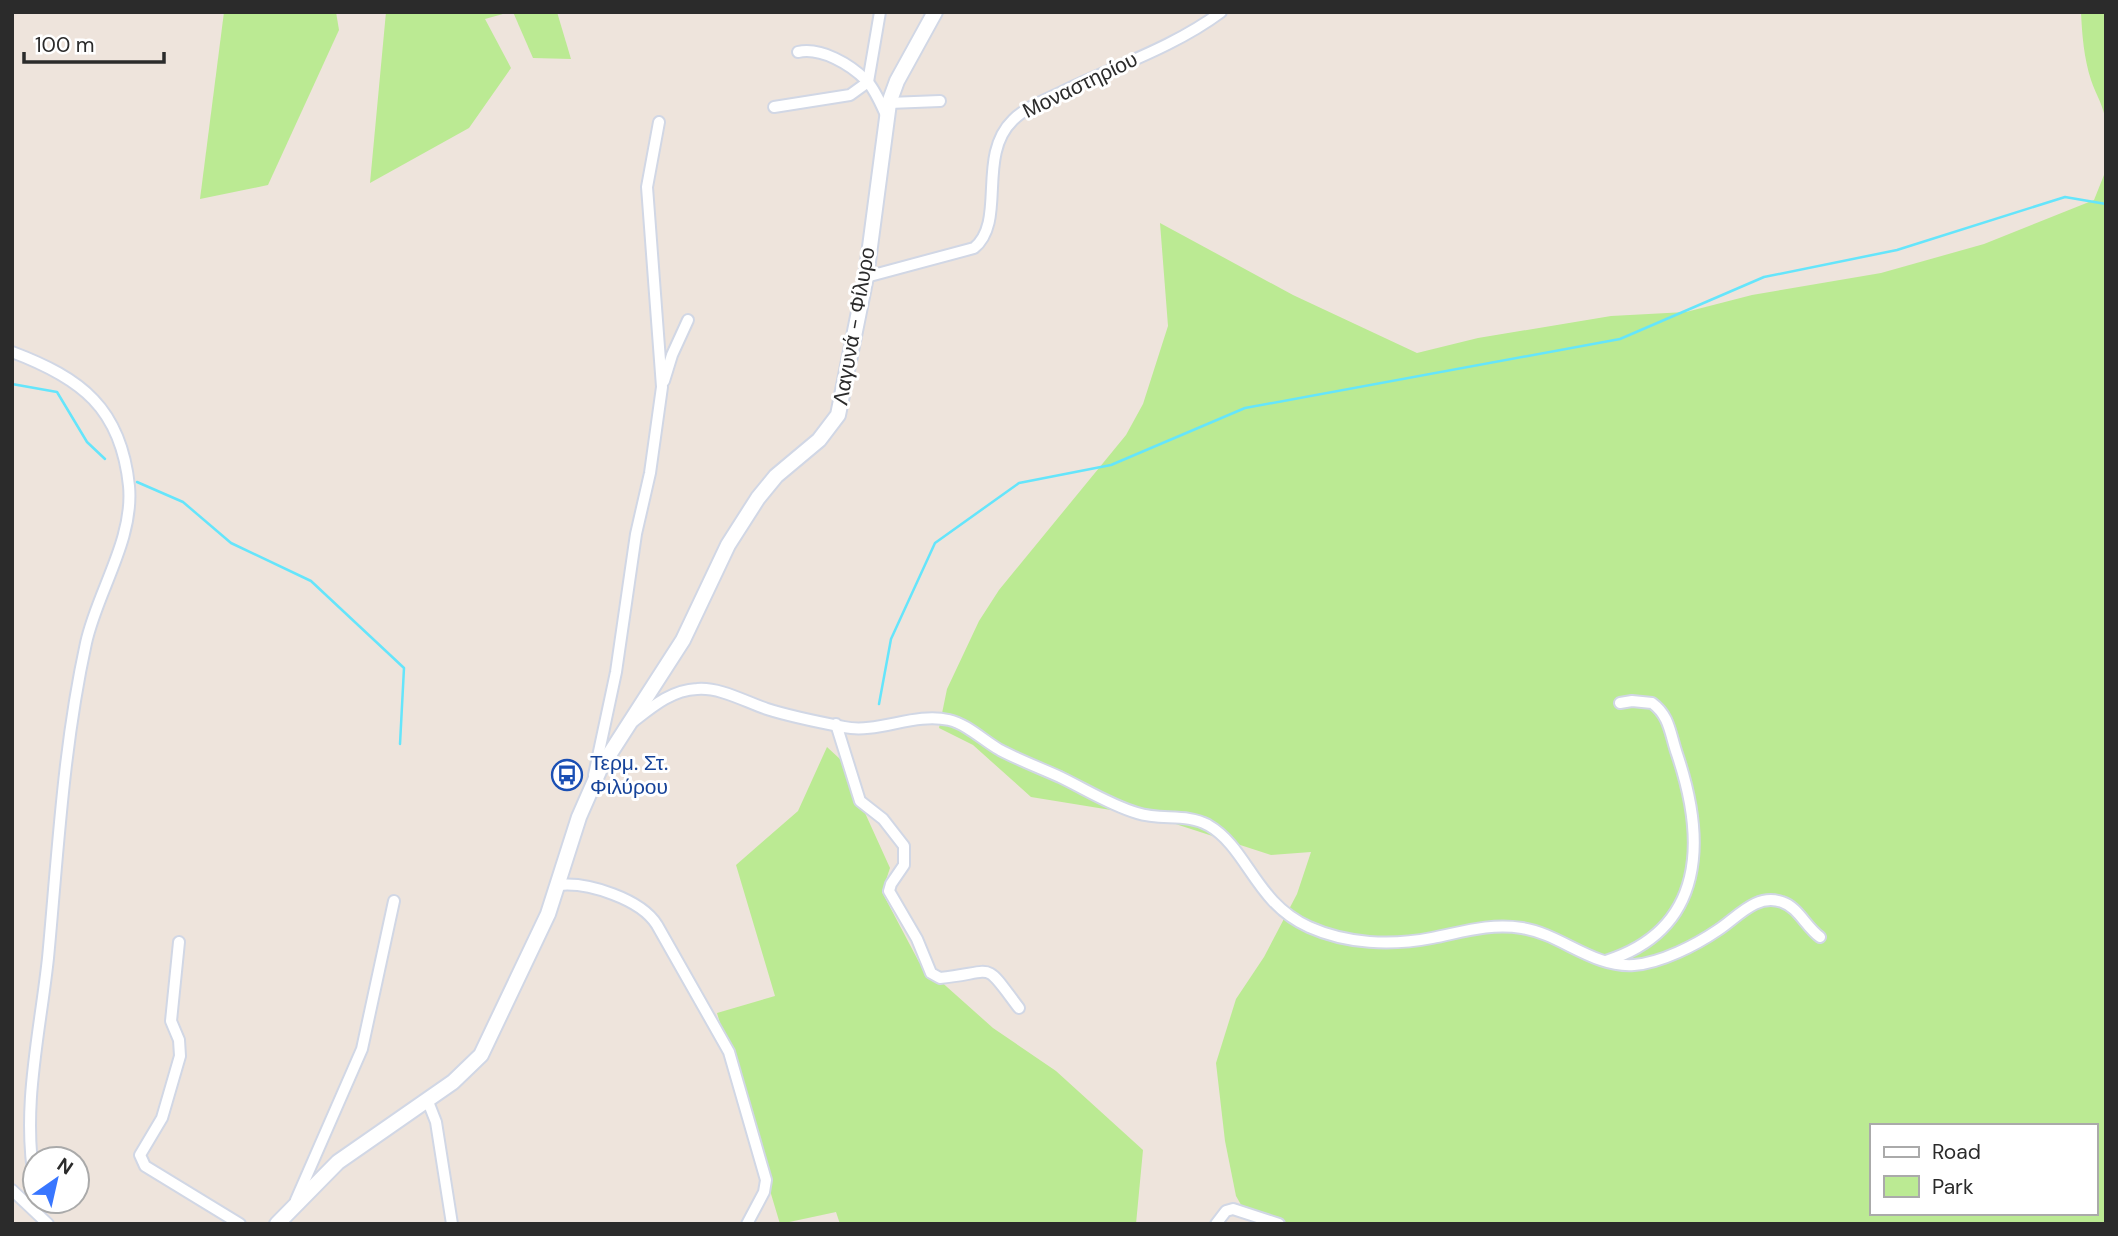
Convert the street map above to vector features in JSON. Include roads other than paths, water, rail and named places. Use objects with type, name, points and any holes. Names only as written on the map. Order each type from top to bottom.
[{"type":"street","points":[[774,107],[850,95],[868,82],[880,12]]},
{"type":"street","name":"Λαγυνά - Φίλυρο","points":[[277,1224],[338,1162],[460,1077],[485,1048],[559,885],[592,784],[684,640],[728,545],[758,498],[776,475],[819,440],[838,415],[866,277],[888,109],[897,82],[935,12]]},
{"type":"street","name":"Μοναστηρίου","points":[[866,277],[974,248],[983,239],[988,225],[993,155],[1012,120],[1036,105],[1178,39],[1221,12]]},
{"type":"street","points":[[797,52],[817,51],[831,57],[868,82],[888,109],[940,101]]},
{"type":"street","points":[[659,122],[647,187],[662,387]]},
{"type":"street","points":[[592,784],[616,672],[662,387],[672,355],[688,320]]},
{"type":"street","points":[[12,352],[59,373],[92,395],[115,435],[129,490],[119,545],[87,636],[66,752],[48,957],[29,1115],[32,1145]]},
{"type":"street","points":[[629,724],[661,700],[684,690],[702,688],[790,716],[836,724],[871,728],[903,722],[948,720],[1018,759],[1136,813],[1203,822],[1220,834],[1281,911],[1321,932],[1371,942],[1403,943],[1478,926],[1515,927],[1540,931],[1619,965],[1640,964],[1669,954],[1718,930],[1760,901],[1778,900],[1790,905],[1811,930],[1820,936]]},
{"type":"street","points":[[1606,961],[1628,954],[1663,932],[1681,902],[1695,854],[1689,800],[1669,722],[1652,703],[1620,703]]},
{"type":"street","points":[[836,724],[856,794],[868,808],[883,819],[904,846],[904,865],[890,891],[917,939],[931,973],[940,978],[986,971],[998,977],[1019,1008]]},
{"type":"street","points":[[559,885],[583,884],[644,910],[657,925],[711,1019],[729,1052],[763,1163],[764,1192],[747,1224]]},
{"type":"street","points":[[295,1203],[362,1049],[394,901]]},
{"type":"street","points":[[178,942],[171,1021],[180,1056],[162,1118],[140,1155],[145,1166],[240,1224]]},
{"type":"street","points":[[427,1099],[436,1122],[452,1224]]},
{"type":"street","points":[[1216,1224],[1226,1211],[1233,1209],[1279,1224]]},
{"type":"waterway","points":[[879,704],[891,639],[935,543],[1019,483],[1111,465],[1245,408],[1620,339],[1764,277],[1897,250],[2065,197],[2106,204]]},
{"type":"waterway","points":[[12,384],[57,392],[87,442],[105,459]]},
{"type":"waterway","points":[[137,482],[183,502],[231,543],[311,581],[404,668],[400,744]]},
{"type":"place","name":"Τερμ. Στ. Φιλύρου","points":[[567,775]]}]
